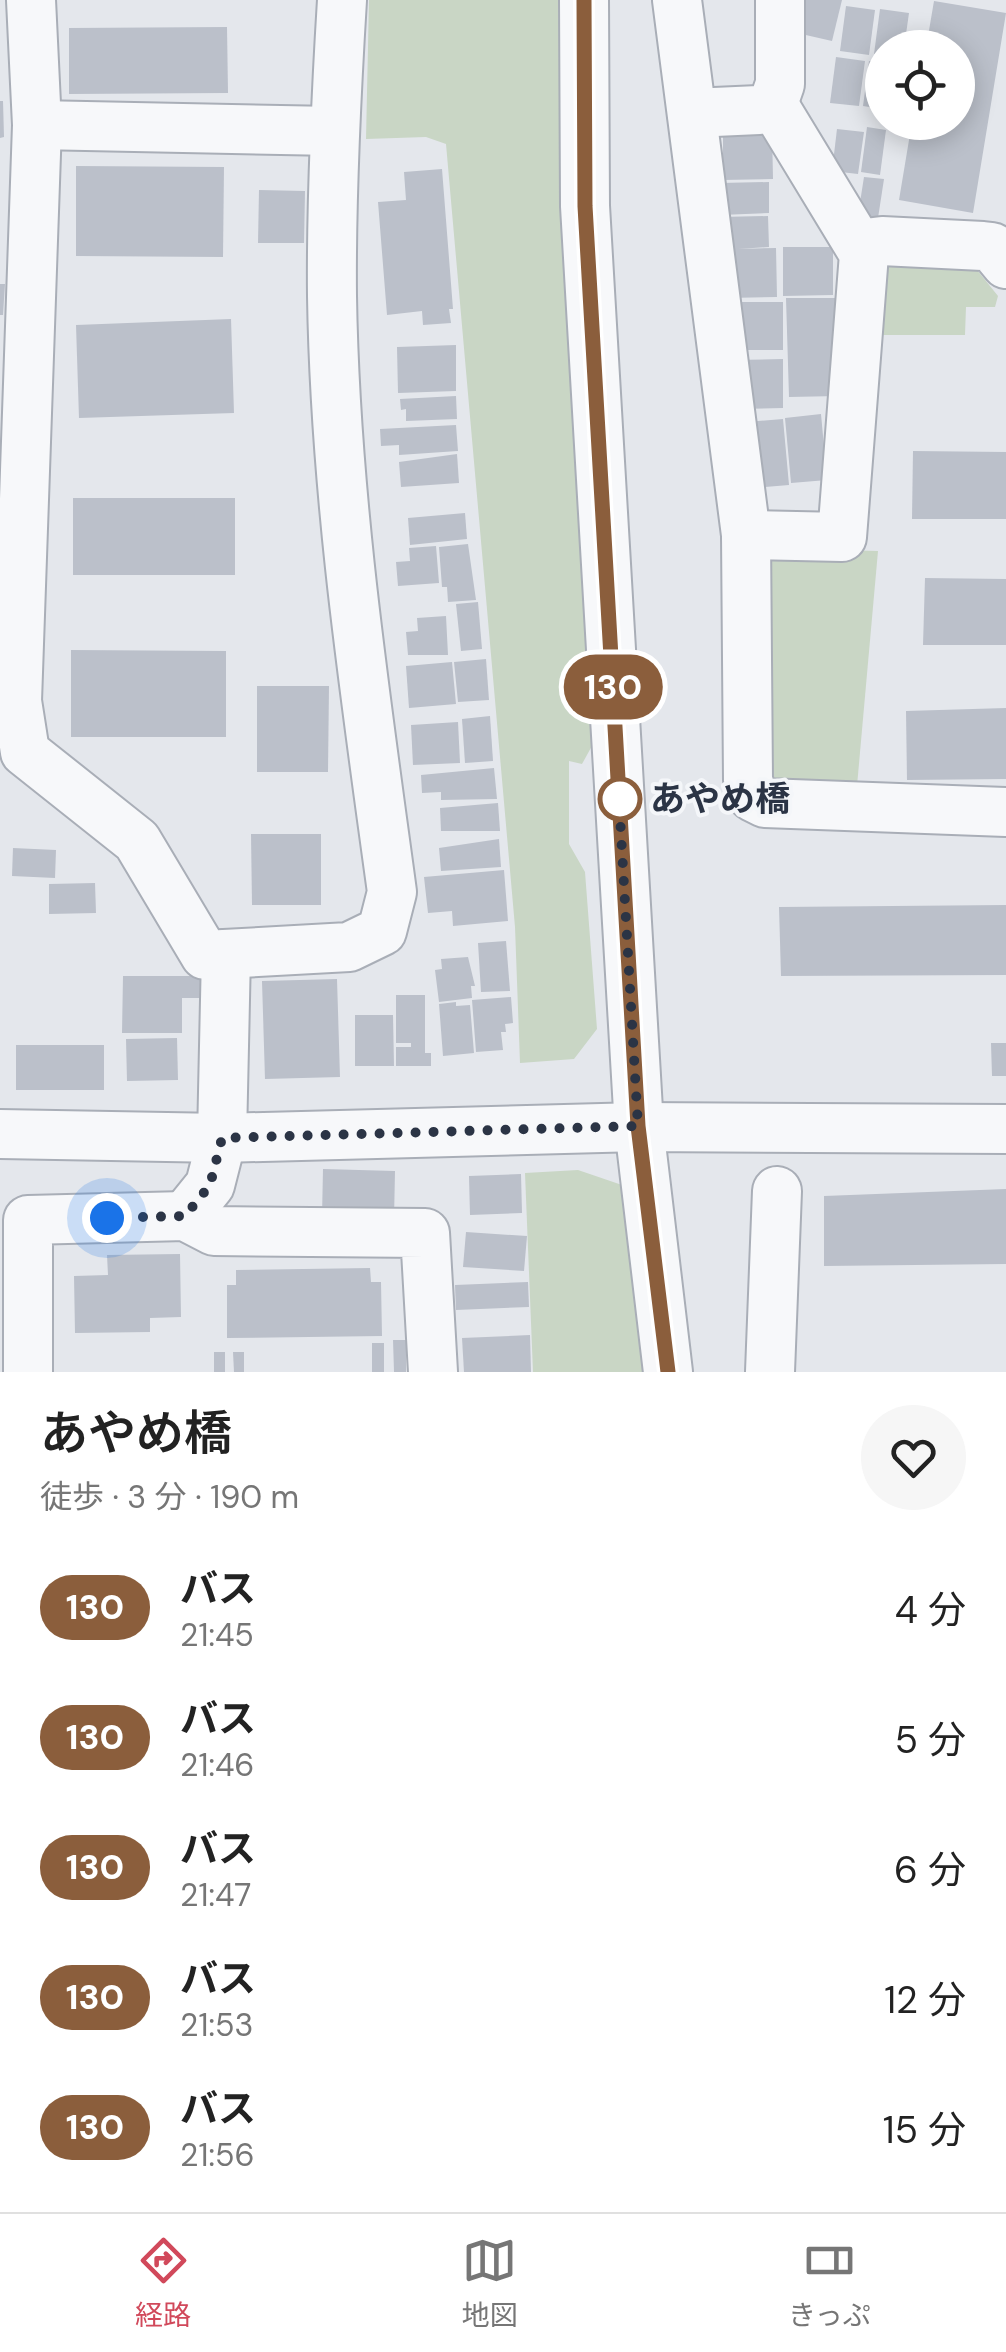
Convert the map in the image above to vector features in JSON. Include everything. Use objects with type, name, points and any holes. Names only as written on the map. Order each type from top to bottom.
[{"type":"street","points":[[31,0],[37,125],[16,271],[9,685],[25,752],[137,840],[206,955],[349,947],[382,931],[392,892],[354,616],[332,298],[334,131],[342,0]]},
{"type":"street","points":[[584,0],[585,206],[638,1126],[668,1372]]},
{"type":"street","points":[[677,0],[746,535],[748,780],[753,797],[765,803],[1006,812]]},
{"type":"street","points":[[780,0],[780,84],[774,104],[864,254]]},
{"type":"street","points":[[692,112],[759,110],[774,104]]},
{"type":"street","points":[[37,125],[334,131]]},
{"type":"street","points":[[746,535],[842,537],[864,254],[874,242],[992,247],[1006,264]]},
{"type":"street","points":[[185,1216],[210,1185],[222,1138],[226,954]]},
{"type":"street","points":[[0,1134],[222,1138],[638,1126],[1006,1128]]},
{"type":"street","points":[[770,1372],[777,1192]]},
{"type":"street","points":[[28,1372],[28,1220],[185,1216],[214,1231],[425,1232],[433,1372]]},
{"type":"green space","points":[[369,0],[566,0],[598,735],[582,764],[569,761],[569,844],[585,872],[597,1029],[574,1059],[520,1063],[515,927],[446,144],[426,137],[366,139]]},
{"type":"green space","points":[[885,263],[973,265],[998,296],[995,307],[966,307],[965,335],[879,335]]},
{"type":"green space","points":[[764,548],[878,551],[857,786],[772,783],[764,776]]},
{"type":"green space","points":[[578,1170],[622,1185],[646,1372],[533,1372],[525,1173]]},
{"type":"building","points":[[805,0],[842,0],[832,41],[797,33]]},
{"type":"building","points":[[934,1],[1006,13],[973,213],[899,200],[909,140],[975,140],[975,30],[929,30]]},
{"type":"building","points":[[846,6],[875,10],[872,30],[865,30],[865,54],[840,51]]},
{"type":"building","points":[[880,9],[909,13],[907,30],[877,30]]},
{"type":"building","points":[[227,27],[228,93],[69,94],[69,28]]},
{"type":"building","points":[[836,57],[865,61],[859,106],[830,103]]},
{"type":"building","points":[[0,101],[4,137],[0,138]]},
{"type":"building","points":[[837,129],[864,132],[858,174],[832,171]]},
{"type":"building","points":[[723,131],[772,131],[773,179],[723,180]]},
{"type":"building","points":[[865,140],[885,140],[880,175],[861,172]]},
{"type":"building","points":[[76,166],[224,167],[223,257],[76,256]]},
{"type":"building","points":[[442,169],[453,309],[449,309],[451,323],[423,325],[422,311],[387,315],[378,202],[406,200],[404,172]]},
{"type":"building","points":[[864,177],[884,179],[878,218],[858,215]]},
{"type":"building","points":[[769,182],[769,213],[721,215],[720,183]]},
{"type":"building","points":[[259,190],[305,191],[304,243],[258,243]]},
{"type":"building","points":[[768,216],[769,247],[738,249],[776,248],[777,297],[727,298],[720,217]]},
{"type":"building","points":[[783,247],[833,247],[833,295],[783,296]]},
{"type":"building","points":[[0,284],[5,284],[3,315],[0,315]]},
{"type":"building","points":[[786,298],[836,298],[838,396],[789,397]]},
{"type":"building","points":[[733,302],[783,302],[783,350],[734,350]]},
{"type":"building","points":[[231,319],[234,413],[79,418],[76,325]]},
{"type":"building","points":[[456,345],[456,391],[398,393],[397,347]]},
{"type":"building","points":[[783,359],[783,408],[734,409],[733,360]]},
{"type":"building","points":[[456,396],[457,419],[406,421],[406,409],[401,410],[400,399]]},
{"type":"building","points":[[821,414],[827,480],[791,483],[785,418]]},
{"type":"building","points":[[783,419],[789,485],[753,488],[746,422]]},
{"type":"building","points":[[456,425],[458,451],[399,455],[399,445],[381,446],[380,429]]},
{"type":"building","points":[[913,451],[1006,452],[1006,519],[912,519]]},
{"type":"building","points":[[457,454],[459,483],[401,487],[399,462]]},
{"type":"building","points":[[73,498],[235,498],[235,575],[73,575]]},
{"type":"building","points":[[465,513],[467,539],[410,545],[408,518]]},
{"type":"building","points":[[468,544],[476,600],[448,602],[447,587],[442,587],[439,547]]},
{"type":"building","points":[[436,546],[439,583],[398,586],[396,562],[410,561],[409,548]]},
{"type":"building","points":[[925,578],[1006,579],[1006,645],[923,645]]},
{"type":"building","points":[[478,602],[482,649],[461,651],[456,604]]},
{"type":"building","points":[[446,616],[448,655],[408,655],[406,632],[418,631],[417,618]]},
{"type":"building","points":[[71,650],[226,651],[226,737],[71,737]]},
{"type":"building","points":[[486,659],[489,700],[458,702],[454,662]]},
{"type":"building","points":[[452,662],[456,704],[409,708],[406,666]]},
{"type":"building","points":[[257,686],[329,686],[328,772],[257,772]]},
{"type":"building","points":[[1006,708],[1006,779],[907,780],[906,711]]},
{"type":"building","points":[[490,716],[493,761],[465,763],[462,719]]},
{"type":"building","points":[[458,722],[460,763],[413,765],[411,725]]},
{"type":"building","points":[[494,768],[497,799],[441,800],[441,792],[422,793],[421,775]]},
{"type":"building","points":[[498,803],[500,831],[441,831],[440,808]]},
{"type":"building","points":[[251,834],[321,834],[321,905],[252,905]]},
{"type":"building","points":[[499,839],[501,867],[441,871],[439,848]]},
{"type":"building","points":[[13,848],[56,850],[55,878],[12,876]]},
{"type":"building","points":[[504,870],[508,921],[453,926],[452,911],[428,913],[424,877]]},
{"type":"building","points":[[95,883],[96,913],[49,914],[49,884]]},
{"type":"building","points":[[1006,905],[1006,975],[781,976],[779,907]]},
{"type":"building","points":[[506,941],[510,991],[481,992],[478,943]]},
{"type":"building","points":[[468,957],[475,986],[471,986],[472,998],[439,1002],[435,970],[442,969],[441,959]]},
{"type":"building","points":[[123,976],[200,976],[200,998],[182,998],[182,1033],[122,1033]]},
{"type":"building","points":[[337,979],[340,1077],[265,1079],[262,981]]},
{"type":"building","points":[[396,995],[425,995],[425,1053],[431,1053],[431,1066],[396,1066],[396,1047],[411,1047],[411,1043],[396,1043]]},
{"type":"building","points":[[511,997],[513,1023],[505,1024],[506,1032],[501,1032],[503,1050],[476,1052],[472,1000]]},
{"type":"building","points":[[456,1002],[456,1006],[470,1005],[474,1053],[443,1056],[439,1004]]},
{"type":"building","points":[[355,1015],[393,1015],[394,1066],[355,1066]]},
{"type":"building","points":[[177,1038],[178,1080],[127,1081],[126,1039]]},
{"type":"building","points":[[991,1043],[1006,1043],[1006,1076],[992,1076]]},
{"type":"building","points":[[16,1045],[104,1045],[104,1090],[16,1090]]},
{"type":"building","points":[[323,1169],[395,1171],[394,1219],[322,1217]]},
{"type":"building","points":[[521,1174],[522,1213],[470,1215],[469,1176]]},
{"type":"building","points":[[1006,1189],[1006,1264],[824,1266],[824,1196]]},
{"type":"building","points":[[466,1232],[527,1236],[524,1271],[463,1267]]},
{"type":"building","points":[[180,1254],[181,1317],[150,1318],[150,1332],[75,1333],[74,1276],[108,1275],[107,1255]]},
{"type":"building","points":[[370,1268],[371,1282],[381,1282],[382,1336],[227,1338],[227,1285],[236,1285],[236,1270]]},
{"type":"building","points":[[528,1282],[529,1307],[456,1310],[455,1285]]},
{"type":"building","points":[[530,1335],[531,1372],[464,1372],[462,1338]]},
{"type":"building","points":[[393,1340],[406,1340],[406,1372],[394,1372]]},
{"type":"building","points":[[372,1343],[384,1343],[384,1372],[372,1372]]},
{"type":"building","points":[[214,1352],[225,1352],[225,1372],[214,1372]]},
{"type":"building","points":[[233,1352],[244,1352],[244,1372],[234,1372]]},
{"type":"bus line","name":"130","points":[[584,0],[585,206],[638,1126],[666,1322],[668,1372]]},
{"type":"place","name":"あやめ橋","points":[[620,799]]},
{"type":"route","points":[[107,1218],[185,1216],[210,1185],[222,1138],[638,1126],[618,782],[620,799]]}]
